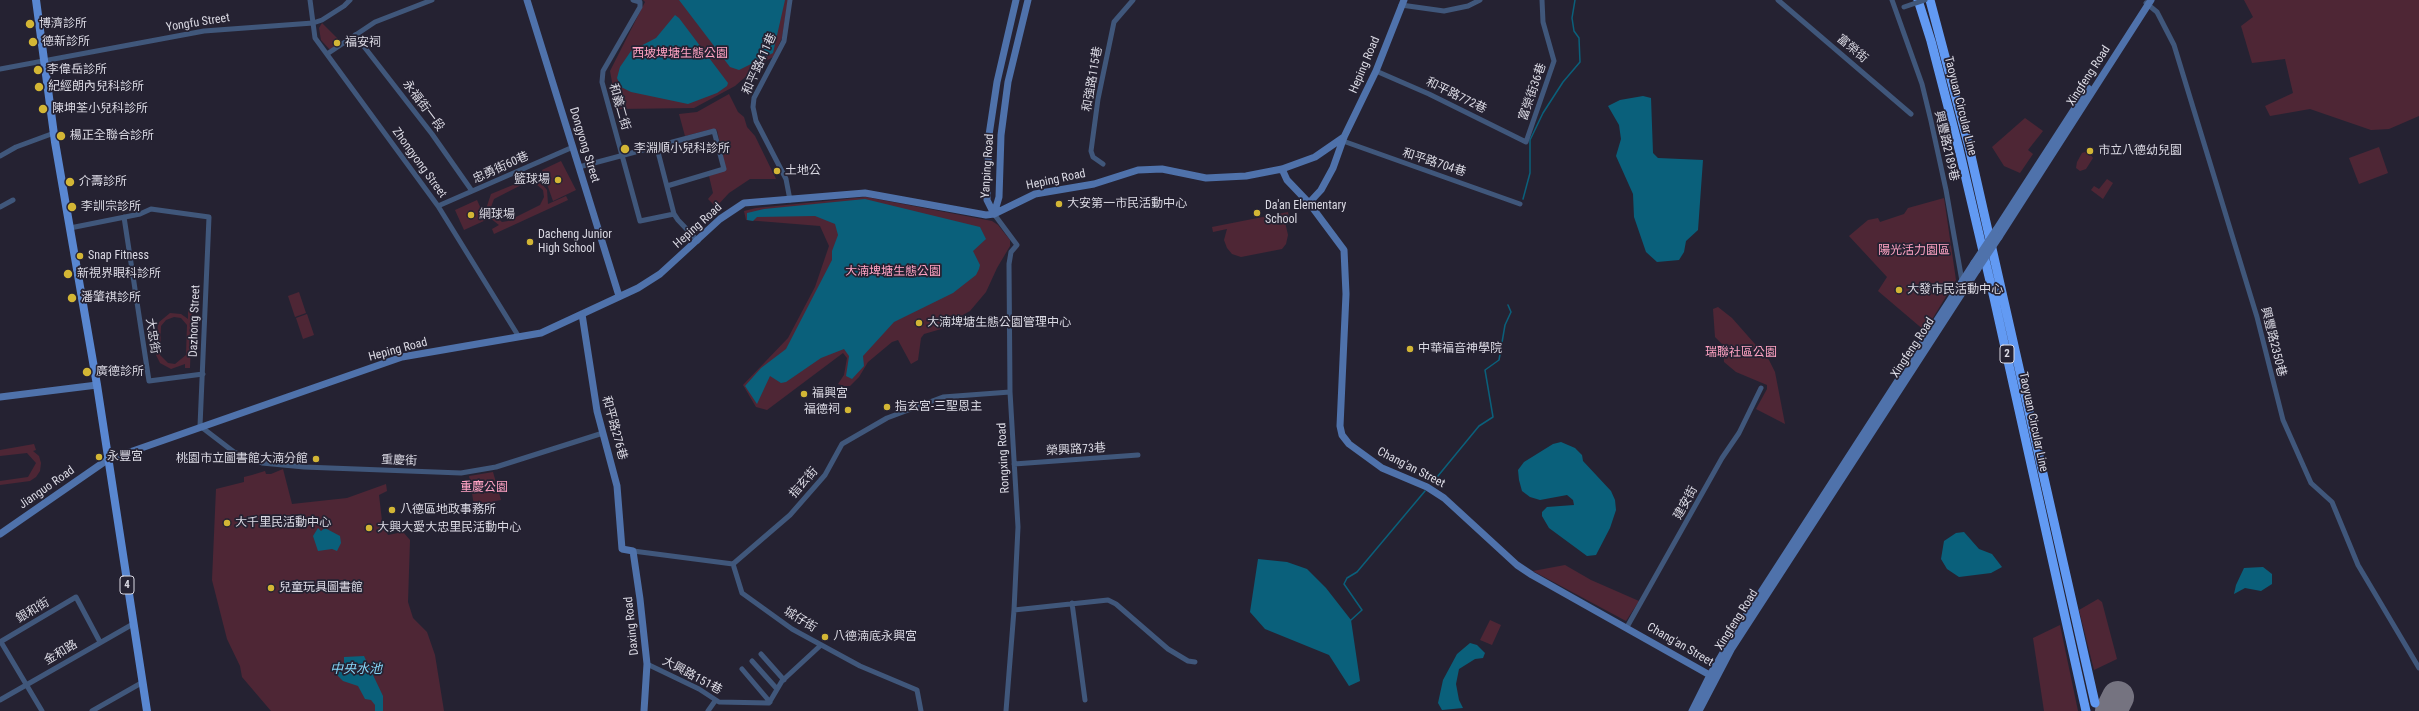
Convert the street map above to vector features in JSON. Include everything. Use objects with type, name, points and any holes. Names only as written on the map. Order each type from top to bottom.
[{"type":"highway","name":"Taoyuan Circular Line","points":[[1918,0],[1931,41],[1959,149],[1994,298],[2086,711]]},
{"type":"highway","name":"Taoyuan Circular Line","points":[[1930,0],[1971,154],[2095,703]]},
{"type":"main road","name":"4","points":[[36,0],[54,133],[96,385],[143,682],[146,711]]},
{"type":"street","name":"Zhongyong Street","points":[[310,0],[315,38],[438,206],[519,337]]},
{"type":"street","name":"Yongfu Street","points":[[0,69],[44,62],[79,53],[204,31],[313,23],[322,20],[344,6],[350,0]]},
{"type":"street","points":[[327,54],[375,22],[415,5],[432,0]]},
{"type":"street","name":"Dongyong Street","points":[[527,0],[619,296]]},
{"type":"street","name":"和義二街","points":[[633,0],[640,2],[640,7],[603,71],[602,82],[640,221],[674,214]]},
{"type":"street","name":"和平路411巷","points":[[790,0],[784,41],[754,98],[753,107],[756,121],[786,179],[790,200]]},
{"type":"street","name":"Yanping Road","points":[[994,214],[987,200],[989,135],[997,82],[1016,0]]},
{"type":"street","name":"Yanping Road","points":[[994,214],[999,197],[1001,135],[1008,82],[1028,0]]},
{"type":"street","name":"和強路115巷","points":[[1103,164],[1093,157],[1091,151],[1098,99],[1114,22],[1133,0]]},
{"type":"street","points":[[1402,3],[1444,11],[1468,6],[1480,0]]},
{"type":"street","name":"富榮街36巷","points":[[1526,142],[1554,61],[1543,22],[1542,0]]},
{"type":"street","name":"富榮街","points":[[1780,0],[1911,114]]},
{"type":"street","name":"興豐路2189巷","points":[[1892,0],[1922,84],[1946,190],[1964,290]]},
{"type":"street","points":[[1894,9],[1924,0]]},
{"type":"street","name":"Xingfeng Road","points":[[1692,711],[1822,496],[1962,281],[1975,266],[1998,233],[2148,2]]},
{"type":"street","name":"興豐路2350巷","points":[[2148,2],[2157,12],[2174,45],[2257,317],[2283,420],[2311,483],[2332,502],[2358,565],[2419,668]]},
{"type":"street","name":"Heping Road","points":[[1309,203],[1326,182],[1344,139],[1376,71],[1402,3]]},
{"type":"street","name":"永福街一段","points":[[355,35],[432,134],[472,191]]},
{"type":"street","name":"和平路772巷","points":[[1376,71],[1429,94],[1526,142]]},
{"type":"street","points":[[579,167],[657,148],[714,131],[724,169],[667,186]]},
{"type":"street","points":[[0,156],[16,147],[54,133]]},
{"type":"street","name":"Heping Road","points":[[107,460],[200,426],[402,357],[541,333],[619,296],[660,274],[720,219],[744,204],[865,193],[986,215],[994,214],[1035,194],[1094,184],[1138,170],[1162,169],[1206,178],[1246,176],[1282,169],[1315,157],[1344,139]]},
{"type":"street","name":"和平路704巷","points":[[1344,139],[1520,204]]},
{"type":"street","name":"忠勇街60巷","points":[[438,206],[573,147]]},
{"type":"street","points":[[657,148],[674,214],[698,240]]},
{"type":"street","name":"Chang'an Street","points":[[1282,169],[1287,180],[1309,203],[1344,250],[1346,294],[1340,426],[1342,434],[1349,444],[1382,468],[1427,487],[1444,498],[1517,565],[1532,575],[1712,676]]},
{"type":"street","points":[[0,207],[13,200]]},
{"type":"street","name":"Dazhong Street","points":[[124,217],[151,209],[209,217],[200,426]]},
{"type":"street","name":"Rongxing Road","points":[[994,214],[1017,245],[1011,252],[1010,264],[1010,392],[1018,527],[1014,610],[1006,711]]},
{"type":"street","points":[[70,228],[124,217]]},
{"type":"street","name":"大忠街","points":[[124,217],[149,381],[203,374]]},
{"type":"street","name":"Xingfeng Road","points":[[1699,711],[1712,676],[1964,290],[1975,266]]},
{"type":"street","name":"和平路276巷","points":[[582,314],[597,411],[617,486],[622,549],[633,551]]},
{"type":"street","points":[[0,397],[96,385]]},
{"type":"street","name":"建安街","points":[[1627,627],[1722,458],[1739,433],[1761,388]]},
{"type":"street","name":"指玄街","points":[[733,564],[790,515],[825,475],[842,444],[887,418],[943,397],[1010,392]]},
{"type":"street","name":"重慶街","points":[[200,426],[234,452],[262,463],[461,473],[496,467],[603,433]]},
{"type":"street","name":"榮興路73巷","points":[[1014,464],[1138,455]]},
{"type":"street","name":"Jianguo Road","points":[[0,534],[107,460]]},
{"type":"street","points":[[633,551],[733,564]]},
{"type":"street","name":"Daxing Road","points":[[633,551],[647,664],[644,711]]},
{"type":"street","name":"城仔街","points":[[733,564],[742,593],[792,629],[879,675],[917,690],[921,711]]},
{"type":"street","name":"銀和街","points":[[1,642],[76,597],[100,642]]},
{"type":"street","points":[[1014,610],[1101,600],[1116,604],[1168,649],[1188,661],[1195,662]]},
{"type":"street","points":[[1072,603],[1085,700]]},
{"type":"street","name":"金和路","points":[[0,700],[133,624]]},
{"type":"street","points":[[1,642],[42,711]]},
{"type":"street","points":[[742,669],[770,702],[784,680],[821,645]]},
{"type":"street","points":[[761,654],[784,680]]},
{"type":"street","points":[[752,661],[777,689]]},
{"type":"street","name":"大興路151巷","points":[[647,664],[693,686],[715,701],[770,702]]},
{"type":"street","points":[[92,711],[143,682]]},
{"type":"street","points":[[708,711],[715,701]]},
{"type":"green space","name":"西坡埤塘生態公園","points":[[643,0],[788,0],[782,38],[773,57],[759,65],[735,86],[694,108],[617,109],[610,71],[645,2]]},
{"type":"green space","points":[[2244,0],[2419,0],[2419,116],[2389,129],[2371,130],[2310,109],[2270,116],[2265,106],[2293,93],[2285,59],[2252,63],[2241,26],[2253,17]]},
{"type":"green space","points":[[322,23],[342,43],[331,51],[321,40],[319,28]]},
{"type":"green space","points":[[729,94],[738,112],[744,117],[747,127],[755,136],[776,179],[750,179],[729,193],[716,207],[708,199],[713,193],[709,176],[726,170],[717,130],[712,129],[685,136],[679,114],[697,112]]},
{"type":"green space","points":[[2025,118],[2043,131],[2028,150],[2033,154],[2020,173],[2004,166],[1992,147]]},
{"type":"green space","points":[[2379,147],[2388,173],[2359,184],[2349,158]]},
{"type":"green space","points":[[2088,151],[2093,158],[2086,169],[2080,171],[2076,168],[2077,162],[2082,153]]},
{"type":"green space","name":"籃球場","points":[[561,161],[576,190],[553,201],[542,170]]},
{"type":"green space","points":[[530,178],[540,182],[547,190],[548,204],[566,196],[568,200],[494,234],[492,229],[499,225],[490,218],[486,209],[491,194]],"holes":[[[527,182],[536,184],[543,190],[544,197],[540,205],[508,221],[502,222],[496,217],[491,207],[494,199]]]},
{"type":"green space","points":[[2107,179],[2113,183],[2103,199],[2091,190],[2094,186],[2099,189]]},
{"type":"green space","name":"大湳埤塘生態公園","points":[[866,197],[992,221],[998,225],[1010,240],[1010,246],[997,268],[986,292],[970,311],[950,322],[948,327],[924,334],[921,338],[918,360],[911,364],[898,340],[892,342],[868,362],[859,377],[850,386],[844,386],[838,384],[844,375],[847,358],[843,353],[767,410],[756,407],[743,385],[788,338],[815,287],[829,246],[820,226],[746,220],[744,211],[756,208]]},
{"type":"green space","name":"陽光活力園區","points":[[1944,198],[1956,280],[1925,331],[1878,291],[1887,277],[1849,236],[1868,220],[1878,218],[1880,222],[1904,214],[1908,208]]},
{"type":"green space","name":"網球場","points":[[477,200],[486,220],[464,230],[455,210]]},
{"type":"green space","points":[[1288,212],[1289,218],[1280,220],[1285,222],[1288,235],[1286,244],[1282,249],[1241,257],[1232,254],[1227,248],[1224,240],[1227,229],[1213,232],[1212,227]]},
{"type":"green space","points":[[299,292],[306,313],[295,317],[288,296]]},
{"type":"green space","name":"瑞聯社區公園","points":[[1718,307],[1732,318],[1769,360],[1775,372],[1785,424],[1756,409],[1767,389],[1767,385],[1736,372],[1724,362],[1723,345],[1715,337],[1713,309]]},
{"type":"green space","points":[[188,308],[192,308],[190,368],[185,368],[185,364],[171,369],[160,363],[156,355],[158,323],[170,313],[181,314],[188,319]],"holes":[[[174,317],[181,318],[187,325],[186,355],[175,364],[168,363],[160,355],[161,326],[166,320]]]},
{"type":"green space","points":[[307,314],[314,335],[303,339],[296,318]]},
{"type":"green space","points":[[34,444],[36,450],[33,451],[39,456],[41,463],[40,471],[36,477],[30,481],[0,485],[0,481],[28,477],[36,463],[27,453],[0,456],[0,450]]},
{"type":"green space","points":[[283,469],[292,504],[347,498],[386,484],[387,491],[379,495],[382,521],[388,535],[403,532],[410,540],[408,602],[413,618],[427,632],[435,655],[444,711],[271,711],[242,677],[240,666],[227,639],[212,580],[216,489],[244,482],[244,477],[265,471],[266,474],[271,474]]},
{"type":"green space","name":"重慶公園","points":[[493,472],[501,500],[474,505],[469,476]]},
{"type":"green space","points":[[1565,565],[1591,580],[1639,601],[1626,621],[1533,571]]},
{"type":"green space","points":[[2098,599],[2102,602],[2117,659],[2094,670],[2079,610]]},
{"type":"green space","points":[[1490,620],[1501,625],[1492,645],[1480,640]]},
{"type":"green space","points":[[2060,625],[2078,711],[2044,711],[2033,638]]},
{"type":"water","points":[[679,0],[785,0],[773,53],[739,70],[730,67]]},
{"type":"water","points":[[675,15],[679,18],[728,83],[727,86],[717,93],[688,104],[631,92],[621,87],[617,78],[620,67],[631,51],[656,38]]},
{"type":"water","points":[[1643,96],[1651,98],[1653,153],[1658,158],[1703,160],[1698,230],[1686,241],[1684,252],[1679,260],[1657,262],[1646,252],[1634,217],[1633,194],[1616,156],[1621,139],[1619,125],[1608,106],[1620,100]]},
{"type":"water","name":"大湳埤塘生態公園","points":[[865,199],[980,227],[986,239],[973,251],[980,265],[976,275],[953,293],[894,322],[863,356],[864,366],[852,379],[846,376],[849,356],[844,349],[821,358],[786,382],[781,383],[770,376],[757,404],[745,386],[761,368],[786,349],[832,260],[832,251],[838,235],[835,224],[815,216],[757,217],[753,221],[747,220],[747,213],[764,209]]},
{"type":"water","points":[[1561,442],[1575,448],[1582,455],[1583,461],[1611,491],[1615,500],[1616,510],[1610,528],[1596,555],[1587,556],[1549,528],[1542,516],[1542,512],[1547,507],[1574,505],[1573,500],[1567,495],[1540,500],[1530,497],[1522,491],[1518,470],[1524,462],[1553,444]]},
{"type":"water","points":[[318,528],[321,531],[325,528],[340,536],[341,543],[337,551],[332,549],[318,551],[313,536]]},
{"type":"water","points":[[1964,532],[1979,549],[1992,554],[2002,567],[1991,573],[1959,577],[1947,569],[1941,559],[1944,541],[1956,533]]},
{"type":"water","points":[[1258,559],[1287,562],[1307,569],[1326,588],[1351,620],[1360,681],[1349,686],[1329,655],[1265,629],[1250,612]]},
{"type":"water","points":[[2263,567],[2272,574],[2272,584],[2261,591],[2245,588],[2234,594],[2236,585],[2244,568]]},
{"type":"water","points":[[1470,643],[1477,645],[1485,653],[1483,658],[1475,659],[1459,669],[1456,684],[1459,700],[1463,708],[1442,710],[1438,703],[1443,680],[1457,654]]},
{"type":"water","name":"中央水池","points":[[364,656],[383,696],[383,711],[375,711],[375,705],[371,700],[365,699],[358,686],[343,681],[335,673],[344,663],[344,657]]},
{"type":"waterway","points":[[1523,199],[1530,173],[1530,140],[1543,113],[1563,82],[1580,62],[1579,38],[1574,31],[1572,18],[1575,0]]},
{"type":"waterway","points":[[1433,482],[1479,426],[1493,417],[1485,370],[1499,360],[1505,325],[1511,312],[1508,305]]},
{"type":"waterway","points":[[1351,620],[1362,610],[1344,584],[1347,578],[1357,572],[1425,491]]},
{"type":"runway","points":[[2111,711],[2118,697]]},
{"type":"place","name":"博濟診所","points":[[30,24]]},
{"type":"place","name":"德新診所","points":[[33,42]]},
{"type":"place","name":"福安祠","points":[[337,43]]},
{"type":"place","name":"李偉岳診所","points":[[38,70]]},
{"type":"place","name":"紀經朗內兒科診所","points":[[39,87]]},
{"type":"place","name":"陳坤荃小兒科診所","points":[[43,109]]},
{"type":"place","name":"楊正全聯合診所","points":[[61,136]]},
{"type":"place","name":"李淵順小兒科診所","points":[[625,149]]},
{"type":"place","name":"市立八德幼兒園","points":[[2090,151]]},
{"type":"place","name":"土地公","points":[[777,171]]},
{"type":"place","name":"籃球場","points":[[558,180]]},
{"type":"place","name":"介壽診所","points":[[70,182]]},
{"type":"place","name":"大安第一市民活動中心","points":[[1059,204]]},
{"type":"place","name":"李訓宗診所","points":[[72,207]]},
{"type":"place","name":"Da'an Elementary School","points":[[1257,213]]},
{"type":"place","name":"網球場","points":[[471,215]]},
{"type":"place","name":"Dacheng Junior High School","points":[[530,242]]},
{"type":"place","name":"Snap Fitness","points":[[80,256]]},
{"type":"place","name":"新視界眼科診所","points":[[68,274]]},
{"type":"place","name":"大發市民活動中心","points":[[1899,290]]},
{"type":"place","name":"潘肇祺診所","points":[[72,298]]},
{"type":"place","name":"大湳埤塘生態公園管理中心","points":[[919,323]]},
{"type":"place","name":"中華福音神學院","points":[[1410,349]]},
{"type":"place","name":"廣德診所","points":[[87,372]]},
{"type":"place","name":"福興宮","points":[[804,394]]},
{"type":"place","name":"指玄宮-三聖恩主","points":[[887,407]]},
{"type":"place","name":"福德祠","points":[[848,410]]},
{"type":"place","name":"永豐宮","points":[[99,457]]},
{"type":"place","name":"桃園市立圖書館大湳分館","points":[[316,459]]},
{"type":"place","name":"八德區地政事務所","points":[[392,510]]},
{"type":"place","name":"大千里民活動中心","points":[[227,523]]},
{"type":"place","name":"大興大愛大忠里民活動中心","points":[[369,528]]},
{"type":"place","name":"兒童玩具圖書館","points":[[271,588]]},
{"type":"place","name":"八德湳底永興宮","points":[[825,637]]}]
